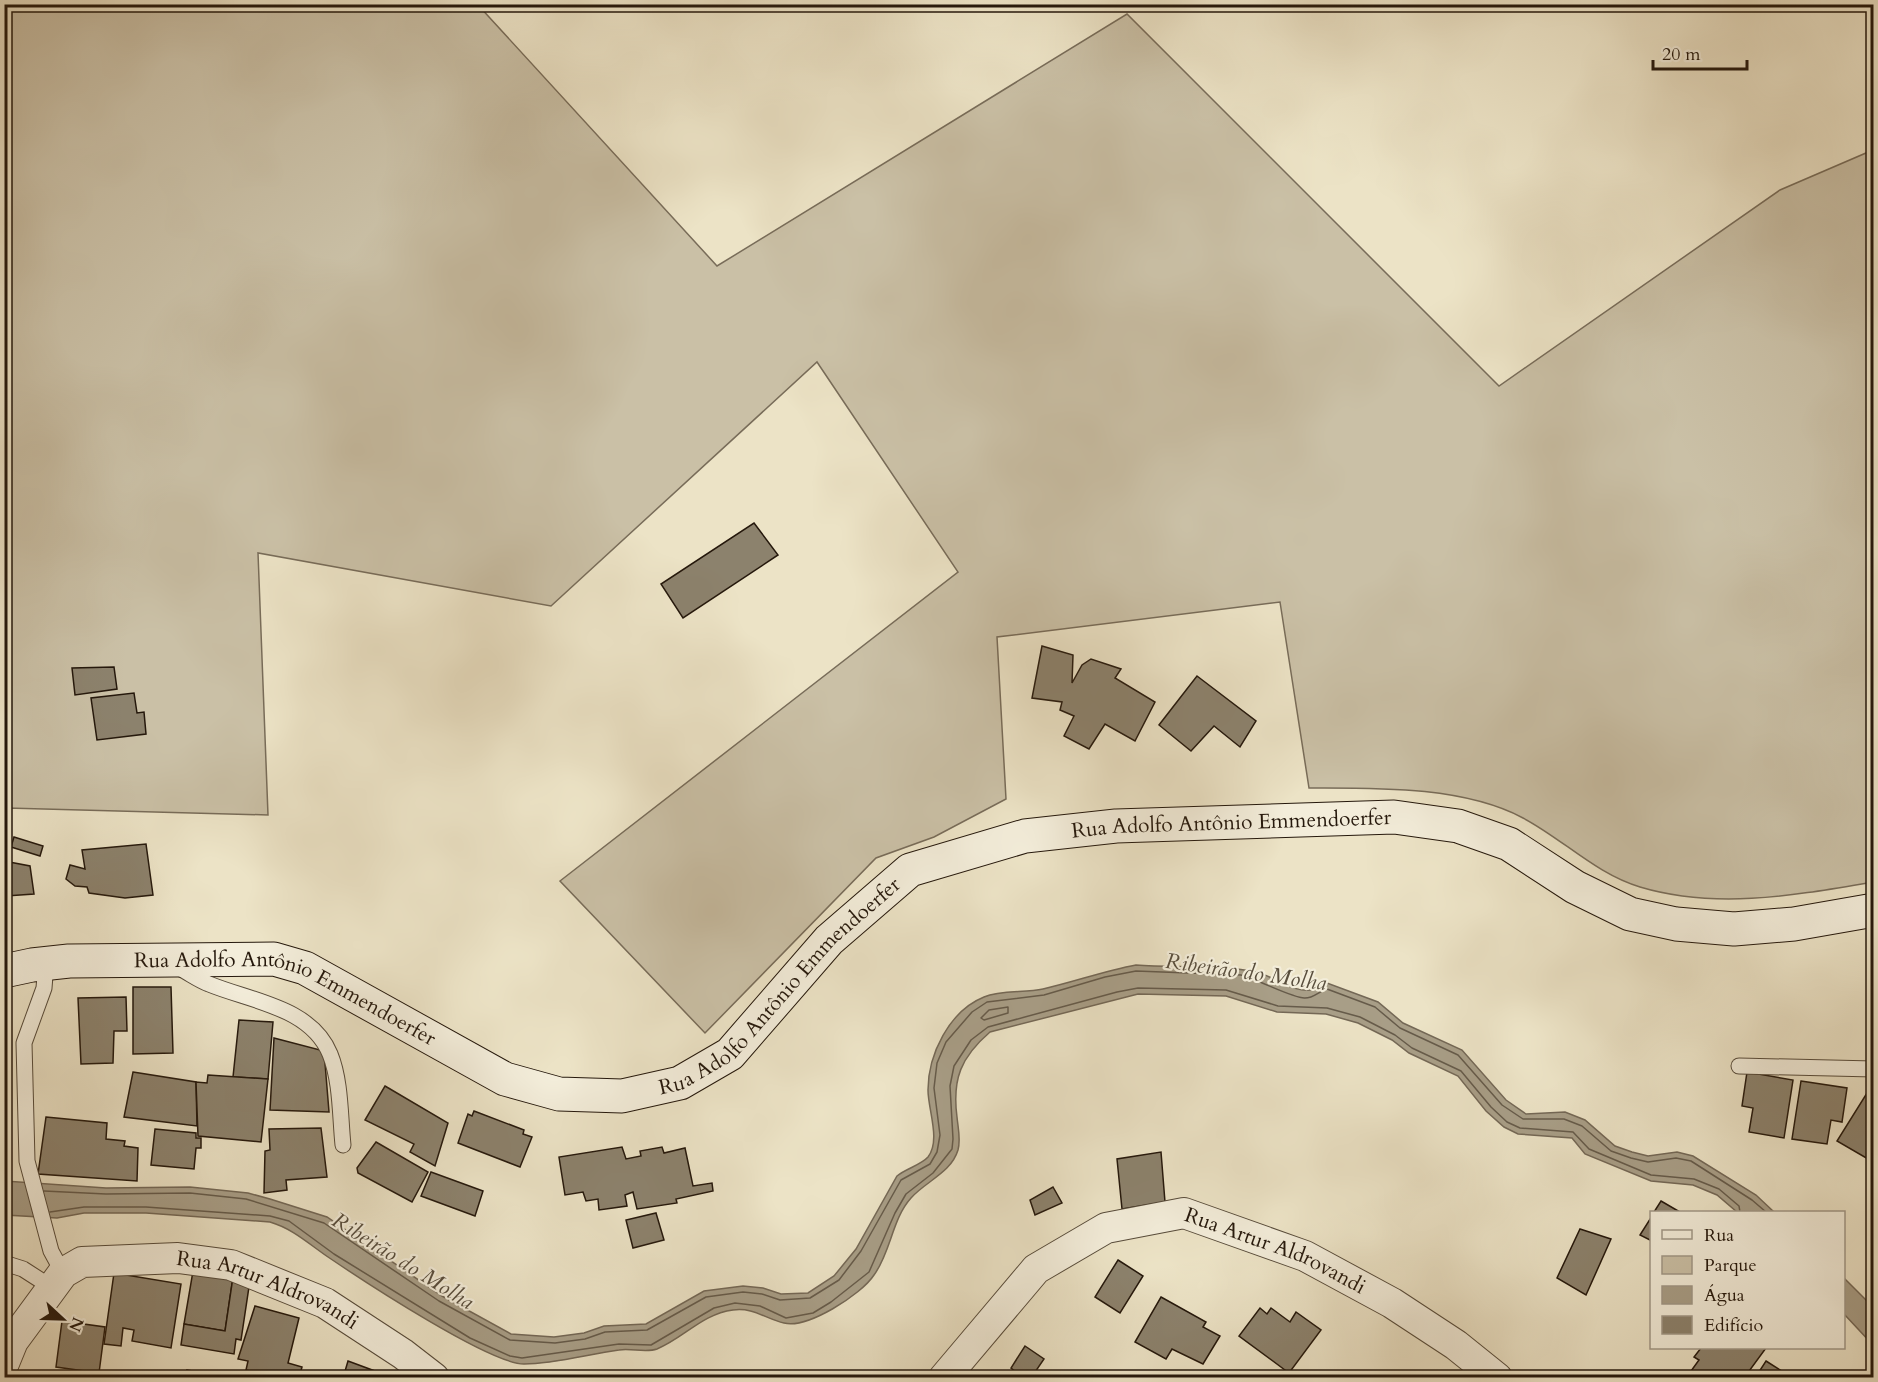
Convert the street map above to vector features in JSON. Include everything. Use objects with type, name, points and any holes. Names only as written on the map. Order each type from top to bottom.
[{"type":"street","name":"Rua Adolfo Antônio Emmendoerfer","points":[[4,971],[46,963],[164,959],[274,959],[305,968],[505,1079],[559,1094],[622,1096],[680,1083],[730,1054],[829,940],[910,870],[1025,836],[1128,825],[1395,817],[1458,826],[1509,843],[1584,892],[1630,914],[1676,924],[1754,927],[1794,924],[1874,910]]},
{"type":"street","name":"Rua Artur Aldrovandi","points":[[944,1377],[1036,1269],[1106,1228],[1184,1214],[1305,1256],[1392,1303],[1456,1345],[1497,1377]]},
{"type":"street","name":"Rua Artur Aldrovandi","points":[[65,1274],[178,1258],[231,1265],[325,1303],[434,1377]]},
{"type":"street","points":[[4,1363],[13,1341],[65,1274]]},
{"type":"lane","points":[[164,959],[208,984],[294,1015],[320,1038],[329,1053],[334,1072],[343,1145]]},
{"type":"lane","points":[[46,963],[44,988],[24,1043],[27,1161],[51,1251],[65,1274]]},
{"type":"lane","points":[[1739,1066],[1874,1069]]},
{"type":"lane","points":[[4,1263],[23,1269],[65,1274]]},
{"type":"green space","points":[[5,5],[478,5],[717,266],[1127,14],[1499,386],[1780,190],[1873,150],[1873,882],[1815,892],[1757,898],[1698,898],[1669,894],[1640,887],[1609,874],[1538,826],[1499,808],[1474,800],[1419,791],[1309,788],[1280,602],[997,637],[1006,799],[934,837],[876,858],[705,1033],[560,881],[958,572],[817,362],[551,606],[258,553],[268,815],[7,808],[5,813]]},
{"type":"water","name":"Ribeirão do Molha","points":[[1136,965],[1212,967],[1264,974],[1300,990],[1316,989],[1318,984],[1327,983],[1378,1002],[1403,1023],[1462,1050],[1506,1100],[1526,1114],[1565,1112],[1585,1120],[1615,1146],[1632,1152],[1648,1156],[1677,1152],[1693,1156],[1756,1195],[1773,1211],[1736,1211],[1717,1195],[1693,1185],[1651,1181],[1585,1154],[1572,1138],[1518,1134],[1504,1127],[1486,1111],[1458,1076],[1409,1053],[1392,1040],[1358,1023],[1326,1014],[1277,1012],[1226,996],[1138,994],[990,1032],[980,1041],[965,1060],[958,1080],[956,1103],[959,1142],[955,1158],[905,1206],[880,1266],[867,1283],[846,1301],[806,1321],[784,1323],[747,1310],[733,1310],[702,1321],[657,1349],[619,1350],[560,1361],[524,1364],[484,1351],[457,1337],[371,1285],[295,1233],[270,1222],[146,1213],[84,1213],[57,1218],[5,1215],[5,1181],[106,1188],[190,1187],[248,1193],[327,1217],[442,1296],[511,1334],[554,1337],[584,1333],[604,1326],[646,1324],[704,1291],[743,1286],[763,1288],[781,1294],[808,1293],[834,1276],[856,1249],[897,1176],[928,1157],[932,1150],[934,1134],[928,1090],[929,1077],[936,1049],[951,1023],[960,1013],[991,995],[1043,989]]},
{"type":"water","points":[[1845,1279],[1873,1307],[1873,1345],[1845,1315]]},
{"type":"building","points":[[754,523],[778,555],[683,618],[661,584]]},
{"type":"building","points":[[1042,646],[1073,655],[1072,683],[1082,665],[1091,659],[1121,669],[1115,678],[1155,702],[1135,741],[1105,724],[1089,749],[1064,736],[1074,716],[1060,710],[1062,702],[1032,698]]},
{"type":"building","points":[[114,667],[117,689],[75,695],[72,668]]},
{"type":"building","points":[[1197,676],[1256,721],[1240,747],[1214,726],[1191,751],[1159,725]]},
{"type":"building","points":[[134,693],[137,713],[144,712],[146,734],[97,740],[91,698]]},
{"type":"building","points":[[14,837],[43,846],[40,856],[11,847]]},
{"type":"building","points":[[146,844],[153,895],[125,898],[89,893],[87,887],[75,886],[66,879],[70,865],[85,869],[82,850]]},
{"type":"building","points":[[4,861],[30,866],[34,894],[6,896]]},
{"type":"building","points":[[133,987],[171,987],[173,1053],[133,1054]]},
{"type":"building","points":[[126,997],[127,1031],[114,1031],[113,1063],[81,1064],[78,998]]},
{"type":"building","points":[[239,1020],[273,1022],[268,1079],[233,1077]]},
{"type":"building","points":[[274,1038],[324,1051],[329,1112],[270,1110]]},
{"type":"building","points":[[133,1072],[196,1082],[197,1126],[124,1117]]},
{"type":"building","points":[[1747,1072],[1793,1080],[1784,1138],[1749,1132],[1753,1108],[1742,1106]]},
{"type":"building","points":[[208,1075],[268,1079],[261,1142],[198,1136],[196,1082],[207,1083]]},
{"type":"building","points":[[1801,1081],[1847,1088],[1842,1122],[1831,1120],[1827,1144],[1792,1139]]},
{"type":"building","points":[[385,1086],[448,1123],[435,1166],[410,1152],[414,1144],[365,1120]]},
{"type":"building","points":[[1867,1093],[1874,1097],[1874,1151],[1868,1159],[1837,1141]]},
{"type":"building","points":[[474,1111],[524,1130],[523,1134],[532,1137],[520,1167],[458,1143],[468,1114],[472,1116]]},
{"type":"building","points":[[46,1117],[107,1123],[106,1139],[125,1141],[124,1146],[138,1148],[137,1181],[38,1174]]},
{"type":"building","points":[[321,1128],[327,1177],[286,1180],[287,1190],[264,1193],[265,1151],[270,1150],[269,1129]]},
{"type":"building","points":[[155,1129],[196,1133],[196,1138],[201,1138],[201,1148],[196,1148],[194,1169],[151,1165]]},
{"type":"building","points":[[376,1142],[428,1172],[412,1202],[358,1173],[357,1168]]},
{"type":"building","points":[[622,1147],[626,1159],[641,1156],[640,1151],[662,1147],[664,1153],[685,1148],[693,1186],[712,1183],[713,1191],[676,1199],[677,1203],[637,1209],[633,1192],[625,1195],[627,1206],[599,1210],[598,1199],[586,1201],[583,1192],[565,1195],[559,1157]]},
{"type":"building","points":[[1161,1152],[1165,1202],[1122,1209],[1117,1159]]},
{"type":"building","points":[[431,1172],[483,1191],[475,1216],[421,1196]]},
{"type":"building","points":[[1053,1187],[1062,1203],[1035,1215],[1030,1200]]},
{"type":"building","points":[[1661,1201],[1678,1211],[1655,1211]]},
{"type":"building","points":[[656,1213],[664,1240],[633,1248],[626,1220]]},
{"type":"building","points":[[1650,1219],[1650,1240],[1640,1235]]},
{"type":"building","points":[[1580,1229],[1611,1239],[1586,1295],[1557,1278]]},
{"type":"building","points":[[1118,1260],[1143,1276],[1120,1313],[1095,1297]]},
{"type":"building","points":[[193,1271],[233,1277],[225,1331],[184,1324]]},
{"type":"building","points":[[114,1273],[181,1284],[171,1348],[132,1341],[134,1330],[123,1328],[121,1346],[104,1344]]},
{"type":"building","points":[[233,1277],[250,1280],[241,1340],[236,1339],[234,1354],[181,1345],[184,1324],[225,1331]]},
{"type":"building","points":[[1161,1297],[1206,1322],[1203,1327],[1220,1336],[1203,1364],[1172,1349],[1166,1359],[1135,1342]]},
{"type":"building","points":[[255,1306],[299,1318],[288,1363],[302,1367],[299,1378],[274,1378],[246,1370],[248,1361],[238,1359]]},
{"type":"building","points":[[1260,1308],[1267,1314],[1271,1308],[1290,1322],[1296,1312],[1321,1330],[1289,1373],[1239,1336]]},
{"type":"building","points":[[62,1321],[105,1327],[99,1373],[56,1367]]},
{"type":"building","points":[[1025,1346],[1044,1359],[1031,1378],[1023,1378],[1011,1368]]},
{"type":"building","points":[[1700,1349],[1765,1349],[1744,1378],[1686,1378],[1699,1360],[1694,1357]]},
{"type":"building","points":[[348,1361],[383,1374],[381,1378],[343,1378]]},
{"type":"building","points":[[1766,1361],[1791,1377],[1791,1378],[1755,1378]]},
{"type":"building","points":[[187,1370],[215,1375],[214,1378],[186,1378]]}]
